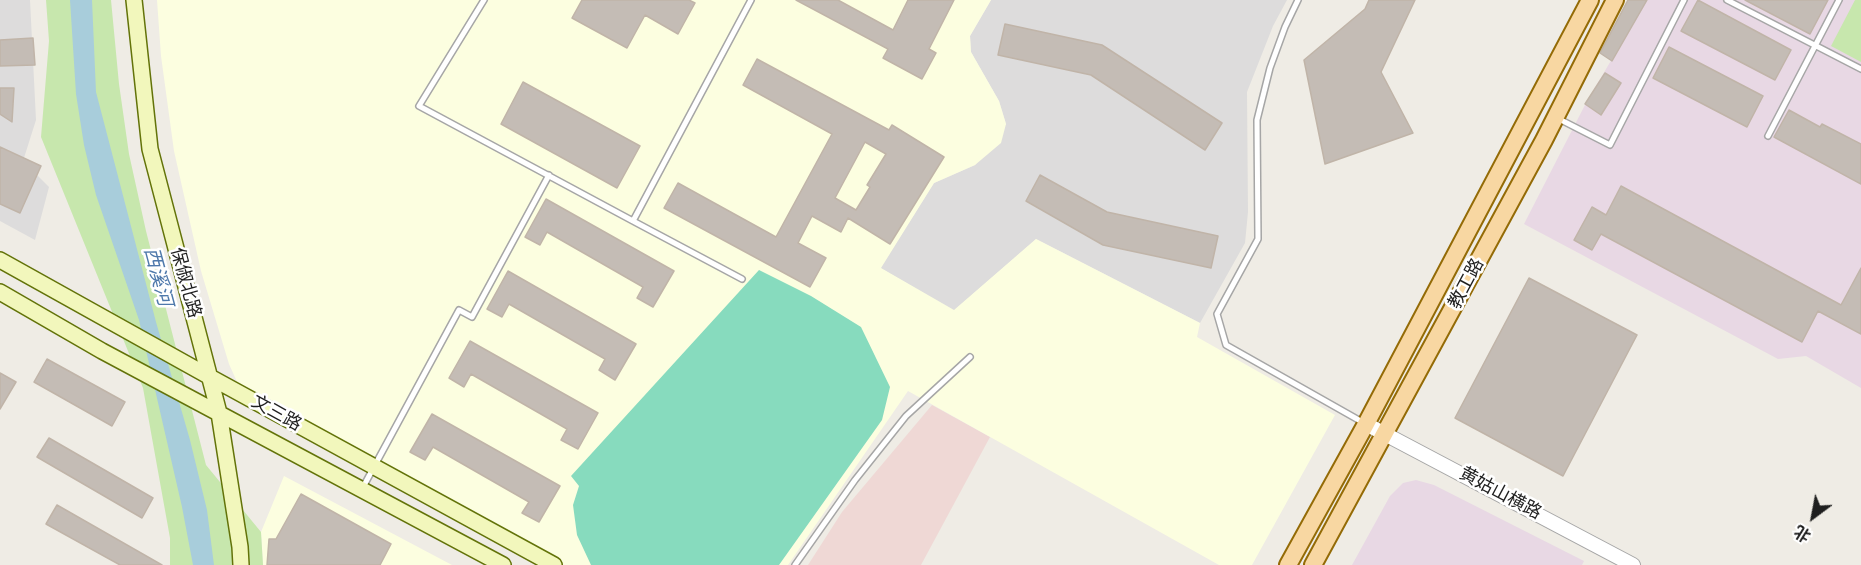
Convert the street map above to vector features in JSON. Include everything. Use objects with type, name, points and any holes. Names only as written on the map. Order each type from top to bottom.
[{"type":"main road","name":"保俶北路","points":[[134,0],[150,149],[219,413],[241,565]]},
{"type":"main road","name":"教工路","points":[[1288,565],[1366,424],[1590,0]]},
{"type":"main road","name":"教工路","points":[[1313,565],[1556,117],[1615,0]]},
{"type":"main road","name":"文三路","points":[[0,260],[554,565]]},
{"type":"main road","name":"文三路","points":[[0,292],[102,351],[502,565]]},
{"type":"street","name":"黄姑山横路","points":[[1366,424],[1633,565]]},
{"type":"lane","points":[[484,0],[419,106],[742,279]]},
{"type":"lane","points":[[633,221],[751,0]]},
{"type":"lane","points":[[1298,0],[1284,27],[1270,68],[1257,120],[1258,239],[1217,315],[1226,345],[1366,424]]},
{"type":"lane","points":[[1556,117],[1610,145],[1684,0]]},
{"type":"lane","points":[[1727,0],[1861,69]]},
{"type":"lane","points":[[1768,136],[1839,0]]},
{"type":"lane","points":[[362,489],[459,310],[472,317],[549,176]]},
{"type":"lane","points":[[795,565],[855,480],[906,416],[970,357]]},
{"type":"shaded area","points":[[0,0],[30,0],[36,120],[23,161],[49,187],[35,240],[0,221]]},
{"type":"shaded area","points":[[157,0],[991,0],[970,36],[971,52],[999,101],[1006,124],[1001,143],[975,165],[934,183],[881,268],[954,310],[1036,239],[1200,323],[1197,337],[1335,415],[1252,565],[1219,565],[908,391],[788,565],[561,565],[238,384],[229,364],[201,271],[174,151],[161,56]]},
{"type":"shaded area","points":[[991,0],[1287,0],[1273,26],[1247,92],[1248,212],[1245,243],[1200,323],[1036,239],[954,311],[880,268],[934,183],[975,165],[1006,124],[999,101],[971,52],[970,36]]},
{"type":"shaded area","points":[[1647,0],[1861,0],[1861,388],[1806,356],[1778,359],[1524,224],[1587,101]]},
{"type":"shaded area","points":[[932,405],[990,437],[921,565],[808,565],[842,512]]},
{"type":"shaded area","points":[[284,476],[452,565],[263,565],[261,532]]},
{"type":"shaded area","points":[[1416,480],[1434,485],[1584,561],[1582,565],[1352,565],[1390,496],[1403,483]]},
{"type":"green space","points":[[46,0],[111,0],[119,84],[129,154],[146,231],[206,465],[261,532],[263,565],[170,565],[170,538],[143,388],[41,137],[49,41]]},
{"type":"green space","points":[[1855,0],[1861,0],[1861,62],[1831,46]]},
{"type":"green space","points":[[759,270],[811,296],[861,327],[890,387],[882,420],[779,565],[591,565],[577,535],[573,505],[579,486],[571,476]]},
{"type":"water","points":[[70,0],[92,0],[96,92],[156,322],[190,440],[207,510],[214,565],[193,565],[139,320],[96,195],[84,145],[76,94]]},
{"type":"building","points":[[582,0],[689,0],[695,3],[678,34],[645,15],[627,48],[572,18]]},
{"type":"building","points":[[796,0],[838,0],[893,30],[908,0],[954,0],[929,49],[936,53],[922,79],[883,58],[888,49]]},
{"type":"building","points":[[1369,0],[1415,0],[1381,72],[1413,133],[1325,164],[1304,60],[1365,9]]},
{"type":"building","points":[[1628,0],[1647,0],[1612,61],[1600,53]]},
{"type":"building","points":[[1698,0],[1791,50],[1775,80],[1681,31]]},
{"type":"building","points":[[1745,0],[1828,0],[1810,34]]},
{"type":"building","points":[[1005,24],[1102,45],[1222,123],[1205,150],[1091,75],[998,55]]},
{"type":"building","points":[[33,38],[35,65],[0,66],[0,40]]},
{"type":"building","points":[[1669,47],[1763,96],[1747,127],[1653,78]]},
{"type":"building","points":[[757,59],[889,130],[892,125],[944,157],[890,244],[848,218],[841,232],[812,216],[798,243],[826,258],[810,287],[664,208],[678,183],[776,237],[832,134],[743,85]],"holes":[[[865,142],[886,154],[867,185],[870,187],[856,210],[835,198]]]},
{"type":"building","points":[[1605,73],[1621,83],[1601,115],[1585,104]]},
{"type":"building","points":[[523,82],[640,146],[617,188],[501,124]]},
{"type":"building","points":[[0,88],[14,88],[12,122],[0,114]]},
{"type":"building","points":[[1789,110],[1820,127],[1822,124],[1861,144],[1861,184],[1774,137]]},
{"type":"building","points":[[0,147],[41,166],[20,213],[0,204]]},
{"type":"building","points":[[1040,175],[1107,212],[1218,236],[1211,268],[1103,245],[1026,201]]},
{"type":"building","points":[[1621,186],[1841,305],[1861,268],[1861,334],[1818,311],[1802,342],[1601,234],[1592,250],[1574,240],[1592,207],[1606,215]]},
{"type":"building","points":[[546,199],[674,271],[653,307],[637,298],[643,287],[547,232],[540,245],[525,237]]},
{"type":"building","points":[[508,271],[636,344],[615,380],[599,370],[605,359],[509,304],[502,317],[487,309]]},
{"type":"building","points":[[1529,278],[1637,335],[1563,476],[1455,418]]},
{"type":"building","points":[[470,341],[598,413],[578,449],[561,440],[567,429],[471,374],[464,387],[449,378]]},
{"type":"building","points":[[47,359],[125,402],[112,426],[34,382]]},
{"type":"building","points":[[0,373],[16,382],[0,409]]},
{"type":"building","points":[[432,414],[560,486],[539,522],[522,513],[529,502],[433,447],[425,460],[410,452]]},
{"type":"building","points":[[49,438],[153,498],[142,518],[37,457]]},
{"type":"building","points":[[301,494],[391,544],[380,565],[267,565],[269,539],[276,539]]},
{"type":"building","points":[[57,505],[162,565],[120,565],[46,524]]},
{"type":"water label","name":"西溪河","points":[[157,277]]}]
